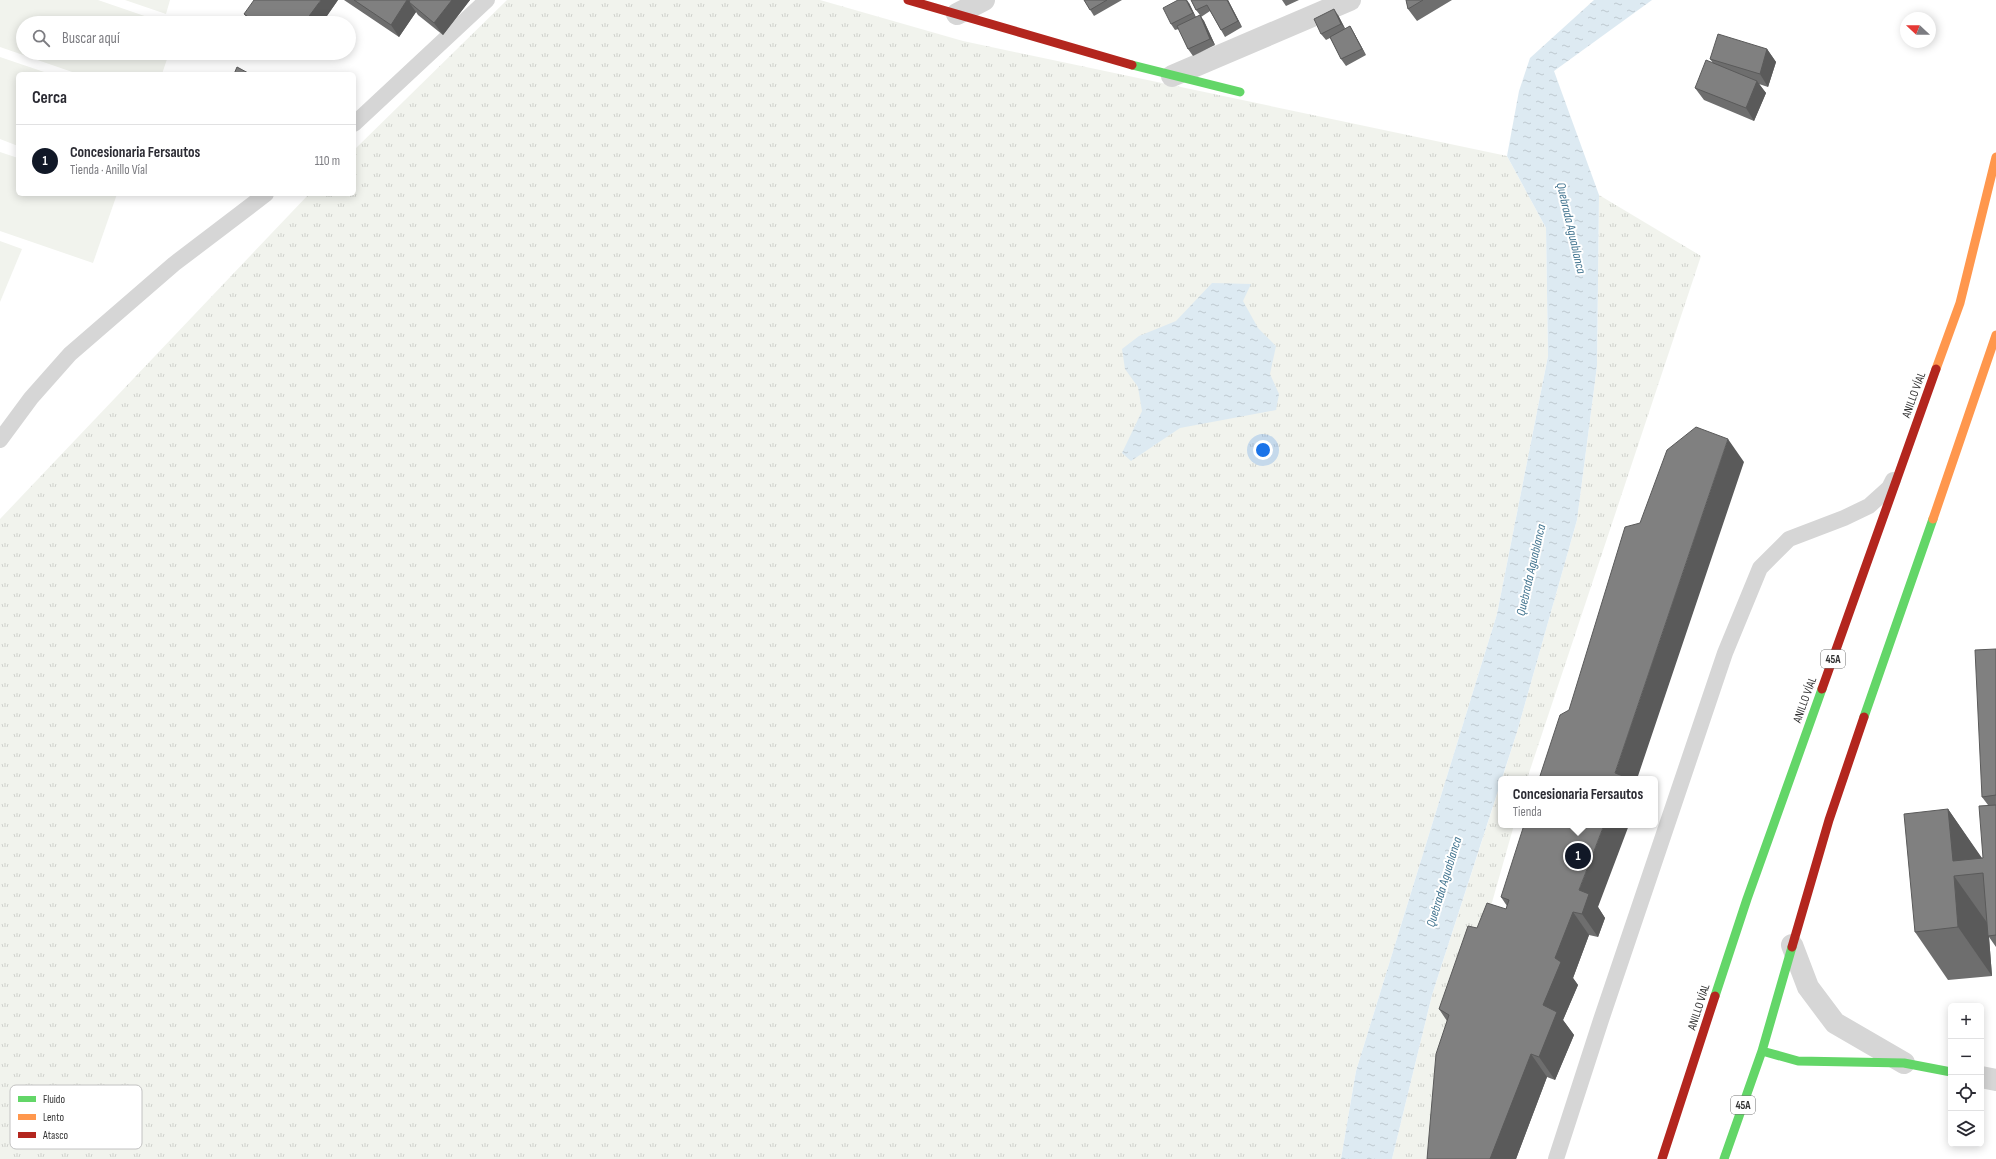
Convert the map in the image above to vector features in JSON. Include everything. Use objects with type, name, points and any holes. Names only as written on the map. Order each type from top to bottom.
[{"type":"main road","points":[[908,0],[1172,76],[1240,92]]},
{"type":"main road","name":"ANILLO VÍAL","points":[[1662,1159],[1747,899],[1960,303],[1996,157]]},
{"type":"main road","name":"45A","points":[[1724,1159],[1762,1051],[1832,813],[1996,335]]},
{"type":"main road","points":[[1762,1051],[1798,1061],[1904,1063],[1948,1071]]},
{"type":"street","points":[[957,14],[984,0]]},
{"type":"street","points":[[1172,76],[1350,0]]},
{"type":"street","points":[[1792,945],[1808,987],[1835,1023],[1904,1063]]},
{"type":"street","points":[[1984,1078],[1996,1080]]},
{"type":"lane","points":[[356,122],[487,0]]},
{"type":"lane","points":[[0,440],[30,398],[70,354],[174,264],[263,196]]},
{"type":"lane","points":[[1556,1159],[1725,653],[1760,568],[1789,539],[1844,518],[1869,506],[1889,488],[1903,463]]},
{"type":"green space","points":[[0,0],[98,0],[145,16],[16,16],[16,53],[0,47]]},
{"type":"green space","points":[[125,0],[170,0],[166,14]]},
{"type":"green space","points":[[507,0],[820,0],[963,41],[1507,156],[1546,228],[1548,356],[1497,614],[1356,1071],[1341,1159],[0,1159],[0,519],[307,196],[356,196],[356,148]]},
{"type":"green space","points":[[0,57],[44,72],[16,72],[16,145],[0,139]]},
{"type":"green space","points":[[38,60],[167,60],[163,72],[72,72]]},
{"type":"green space","points":[[0,152],[16,157],[16,196],[116,196],[93,263],[0,231]]},
{"type":"green space","points":[[1599,195],[1701,256],[1528,776],[1503,776],[1517,732],[1577,520],[1597,366]]},
{"type":"green space","points":[[0,241],[22,249],[0,302]]},
{"type":"green space","points":[[1498,791],[1498,828],[1513,828],[1437,1096],[1426,1159],[1392,1159],[1432,995]]},
{"type":"water","name":"Quebrada Aguablanca","points":[[1594,0],[1652,0],[1554,71],[1599,195],[1597,366],[1577,520],[1517,732],[1503,776],[1498,776],[1498,791],[1432,995],[1392,1159],[1341,1159],[1356,1071],[1497,614],[1548,356],[1546,228],[1507,156],[1519,91],[1530,58]]},
{"type":"water","points":[[1212,283],[1251,284],[1243,301],[1258,328],[1276,346],[1270,374],[1279,394],[1276,410],[1180,428],[1131,461],[1122,453],[1142,411],[1138,387],[1125,369],[1122,349],[1139,336],[1176,321]]},
{"type":"building","points":[[254,0],[321,0],[309,16],[247,16],[244,14]]},
{"type":"building","points":[[354,0],[407,0],[391,25]]},
{"type":"building","points":[[410,0],[452,0],[434,23],[409,2]]},
{"type":"building","points":[[1084,0],[1107,0],[1090,10]]},
{"type":"building","points":[[1178,0],[1186,0],[1193,13],[1171,24],[1163,8]]},
{"type":"building","points":[[1191,0],[1227,0],[1238,21],[1221,30],[1207,5],[1196,10]]},
{"type":"building","points":[[1406,0],[1423,0],[1408,9]]},
{"type":"building","points":[[1334,9],[1341,24],[1321,34],[1314,19]]},
{"type":"building","points":[[1200,15],[1210,39],[1188,49],[1177,26]]},
{"type":"building","points":[[1350,26],[1362,49],[1341,59],[1330,37]]},
{"type":"building","points":[[1718,34],[1767,49],[1760,74],[1710,59]]},
{"type":"building","points":[[1706,60],[1757,81],[1746,108],[1695,88]]},
{"type":"building","points":[[237,67],[246,72],[235,72]]},
{"type":"building","points":[[1696,427],[1728,439],[1615,773],[1623,776],[1540,776],[1560,715],[1569,710],[1625,527],[1640,523],[1667,450]]},
{"type":"building","points":[[1996,649],[1996,795],[1982,797],[1975,650]]},
{"type":"building","points":[[1996,805],[1996,935],[1988,936],[1983,873],[1954,876],[1958,927],[1915,932],[1904,814],[1948,809],[1953,861],[1983,858],[1979,806]]},
{"type":"building","points":[[1523,828],[1603,828],[1579,890],[1589,894],[1582,914],[1573,912],[1555,958],[1561,962],[1543,1005],[1557,1012],[1539,1057],[1531,1054],[1490,1159],[1427,1159],[1436,1054],[1449,1015],[1439,1009],[1468,926],[1477,928],[1487,903],[1506,909],[1509,900],[1501,897]]},
{"type":"traffic: fast","points":[[1132,65],[1240,92]]},
{"type":"traffic: fast","points":[[1864,717],[1933,519]]},
{"type":"traffic: fast","points":[[1715,996],[1747,899],[1822,689]]},
{"type":"traffic: fast","points":[[1724,1159],[1762,1051],[1792,947]]},
{"type":"traffic: fast","points":[[1762,1051],[1798,1061],[1904,1063],[1948,1071]]},
{"type":"traffic: slow","points":[[1936,369],[1960,303],[1996,157]]},
{"type":"traffic: slow","points":[[1933,519],[1996,335]]},
{"type":"traffic: jam","points":[[908,0],[1132,65]]},
{"type":"traffic: jam","points":[[1822,689],[1936,369]]},
{"type":"traffic: jam","points":[[1792,947],[1829,820],[1864,717]]},
{"type":"traffic: jam","points":[[1662,1159],[1715,996]]},
{"type":"place","name":"Concesionaria Fersautos","points":[[1578,856]]}]
